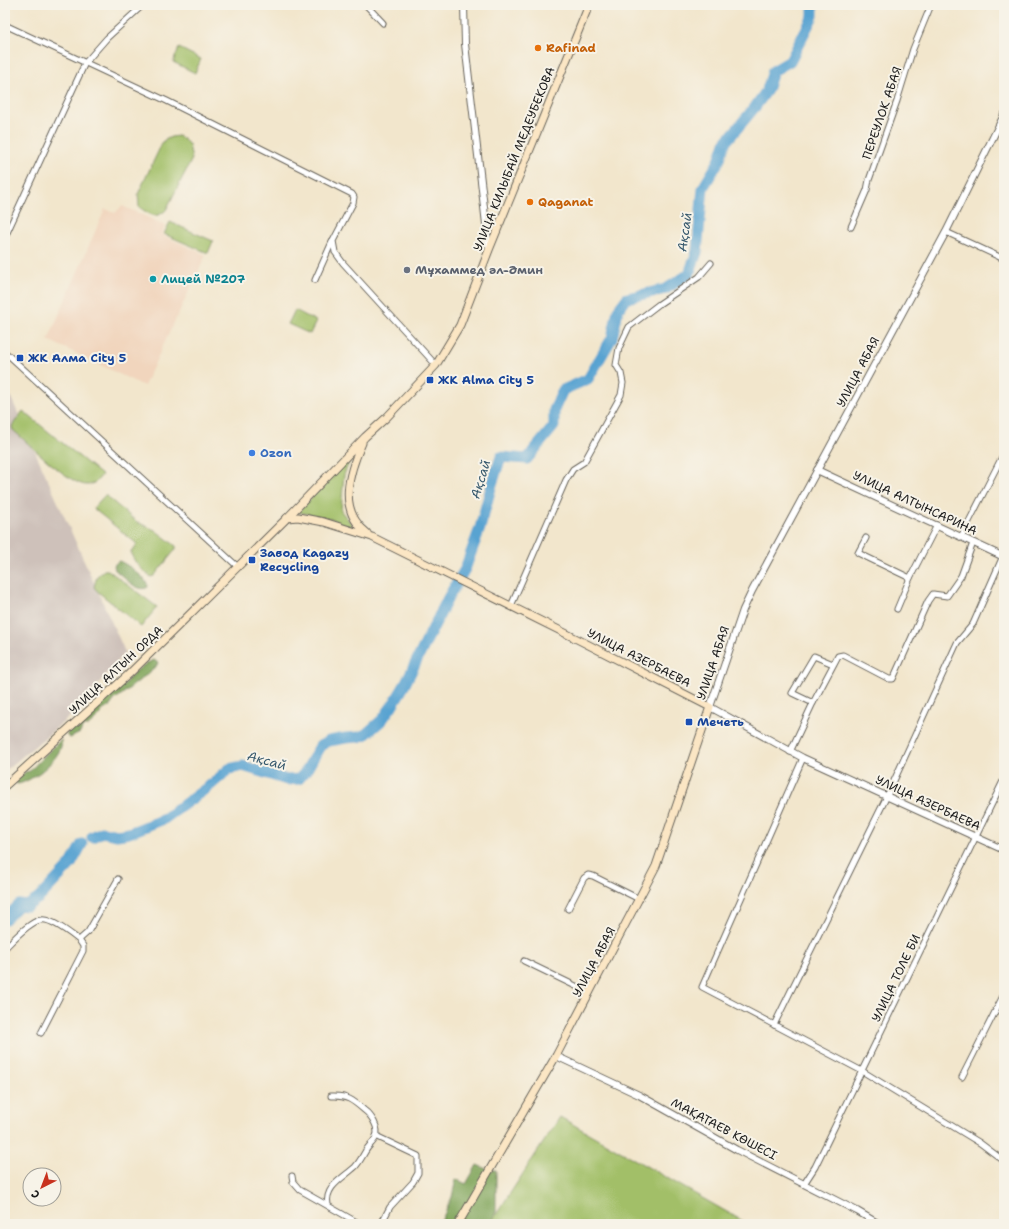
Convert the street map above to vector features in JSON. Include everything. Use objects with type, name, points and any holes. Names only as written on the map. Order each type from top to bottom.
[{"type":"main road","name":"УЛИЦА КИЛЫБАЙ МЕДЕУБЕКОВА","points":[[287,518],[436,365],[460,325],[589,5]]},
{"type":"main road","name":"УЛИЦА АЗЕРБАЕВА","points":[[365,437],[353,464],[348,506],[352,517],[359,527],[372,537]]},
{"type":"main road","name":"УЛИЦА АЗЕРБАЕВА","points":[[287,518],[298,517],[324,522],[372,537],[710,707]]},
{"type":"main road","name":"УЛИЦА АЛТЫН ОРДА","points":[[5,786],[130,674],[287,518]]},
{"type":"main road","name":"УЛИЦА АБАЯ","points":[[458,1224],[556,1056],[656,866],[710,707]]},
{"type":"street","points":[[5,238],[85,63],[106,38],[143,5]]},
{"type":"street","points":[[366,5],[383,23]]},
{"type":"street","points":[[464,5],[465,44],[489,250]]},
{"type":"street","name":"ПЕРЕУЛОК АБАЯ","points":[[851,228],[867,190],[869,180],[913,49],[931,5]]},
{"type":"street","points":[[5,25],[180,107],[352,194],[354,197],[353,203],[315,280]]},
{"type":"street","name":"УЛИЦА АБАЯ","points":[[710,707],[743,610],[946,232],[1004,115]]},
{"type":"street","points":[[946,232],[1004,259]]},
{"type":"street","points":[[333,241],[335,252],[343,264],[436,365]]},
{"type":"street","points":[[511,606],[566,480],[573,469],[584,462],[620,395],[623,383],[616,365],[619,348],[629,327],[659,304],[699,277],[711,263]]},
{"type":"street","points":[[5,352],[238,567]]},
{"type":"street","points":[[960,537],[1004,453]]},
{"type":"street","name":"УЛИЦА АЛТЫНСАРИНА","points":[[818,470],[1003,557]]},
{"type":"street","points":[[897,608],[910,578],[937,525]]},
{"type":"street","points":[[866,538],[858,554],[910,578]]},
{"type":"street","points":[[790,752],[813,703],[838,656],[843,655],[889,679],[893,679],[928,601],[933,594],[947,596],[961,576],[974,543]]},
{"type":"street","points":[[774,1025],[887,796],[957,643],[973,624],[1003,557]]},
{"type":"street","points":[[813,703],[792,692],[814,656],[833,664]]},
{"type":"street","name":"УЛИЦА АЗЕРБАЕВА","points":[[710,707],[802,758],[1004,850]]},
{"type":"street","points":[[802,758],[702,987],[862,1072],[980,1143],[1004,1161]]},
{"type":"street","name":"УЛИЦА ТОЛЕ БИ","points":[[804,1184],[815,1167],[862,1072],[1004,779]]},
{"type":"street","points":[[568,909],[584,878],[588,875],[593,876],[639,899]]},
{"type":"street","points":[[79,940],[88,932],[118,879]]},
{"type":"street","points":[[5,948],[20,933],[35,922],[42,920],[53,923],[79,940],[83,946],[83,951],[41,1034]]},
{"type":"street","points":[[524,961],[590,993]]},
{"type":"street","points":[[962,1077],[1004,994]]},
{"type":"street","name":"МАҚАТАЕВ КӨШЕСІ","points":[[556,1056],[639,1095],[737,1150],[857,1211],[879,1224]]},
{"type":"street","points":[[328,1205],[326,1198],[328,1193],[340,1178],[356,1166],[376,1136],[376,1128],[369,1114],[355,1102],[342,1096],[331,1096]]},
{"type":"street","points":[[376,1136],[418,1156],[418,1173],[413,1182],[390,1207],[381,1224]]},
{"type":"street","points":[[292,1176],[293,1182],[300,1190],[360,1224]]},
{"type":"shaded area","points":[[122,206],[165,225],[162,235],[206,255],[144,386],[48,340],[105,209],[115,213]]},
{"type":"shaded area","points":[[5,388],[8,391],[125,652],[73,714],[5,771]]},
{"type":"green space","points":[[179,48],[201,59],[195,73],[173,62]]},
{"type":"green space","points":[[178,136],[184,139],[189,145],[192,159],[166,210],[159,215],[152,215],[139,207],[138,194],[163,141],[171,137]]},
{"type":"green space","points":[[170,222],[213,241],[208,253],[164,234]]},
{"type":"green space","points":[[295,310],[316,321],[310,334],[288,324]]},
{"type":"green space","points":[[23,411],[102,475],[99,479],[89,485],[80,483],[71,479],[38,453],[13,430],[12,426]]},
{"type":"green space","points":[[352,454],[344,475],[341,511],[356,529],[331,519],[298,512]]},
{"type":"green space","points":[[105,495],[137,522],[155,530],[176,546],[176,549],[154,576],[151,577],[134,560],[131,552],[137,544],[94,509],[94,507]]},
{"type":"green space","points":[[119,561],[132,568],[141,576],[145,580],[148,587],[144,589],[140,588],[126,580],[115,570],[114,565]]},
{"type":"green space","points":[[104,570],[108,570],[157,607],[141,627],[94,587],[97,576]]},
{"type":"green space","points":[[154,660],[158,663],[155,668],[115,699],[110,706],[103,710],[88,726],[83,726],[80,733],[70,738],[67,736],[67,733],[111,695],[119,686],[124,685],[137,670]]},
{"type":"green space","points":[[61,740],[61,746],[58,753],[46,767],[30,779],[17,784],[16,780],[25,772],[30,771]]},
{"type":"green space","points":[[560,1117],[748,1224],[490,1224]]},
{"type":"green space","points":[[477,1165],[489,1170],[496,1170],[496,1212],[490,1224],[440,1224],[452,1197],[456,1179],[466,1184]]},
{"type":"waterway","name":"Ақсай","points":[[92,837],[102,832],[117,835],[129,833],[164,819],[212,784],[229,769],[243,766],[287,780],[299,779],[306,771],[320,746],[329,741],[359,737],[366,734],[382,720],[403,688],[449,596],[465,569],[480,528],[501,457],[527,459],[554,426],[554,410],[563,390],[588,379],[612,338],[618,310],[627,298],[666,289],[689,274],[697,252],[703,188],[719,161],[725,143],[767,90],[773,71],[790,61],[813,16],[813,5]]},
{"type":"waterway","name":"Ақсай","points":[[5,919],[19,905],[27,906],[39,898],[71,864],[82,844]]},
{"type":"place","name":"Rafinad","points":[[538,48]]},
{"type":"place","name":"Qaganat","points":[[530,202]]},
{"type":"place","name":"Мұхаммед әл-Әмин","points":[[407,270]]},
{"type":"place","name":"Лицей №207","points":[[153,279]]},
{"type":"place","name":"ЖК Алма City 5","points":[[20,358]]},
{"type":"place","name":"ЖК Alma City 5","points":[[430,380]]},
{"type":"place","name":"Ozon","points":[[252,453]]},
{"type":"place","name":"Завод Kagazy Recycling","points":[[252,560]]},
{"type":"place","name":"Мечеть","points":[[689,722]]}]
